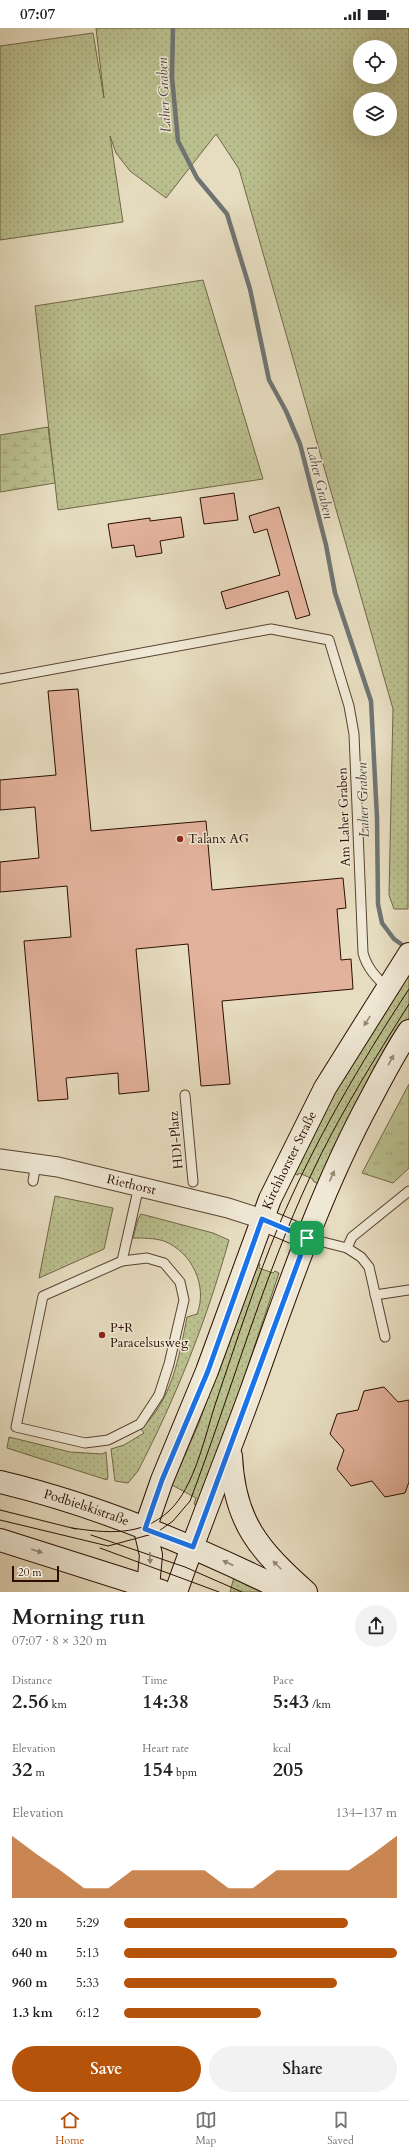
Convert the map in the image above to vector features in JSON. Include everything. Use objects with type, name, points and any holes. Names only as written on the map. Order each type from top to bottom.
[{"type":"main road","name":"Kirchhorster Straße","points":[[145,1529],[162,1480],[208,1371],[262,1219],[284,1166],[325,1088],[406,959]]},
{"type":"main road","points":[[176,1592],[231,1449],[324,1194],[350,1137],[398,1048],[409,1031]]},
{"type":"main road","points":[[262,1219],[307,1238]]},
{"type":"main road","points":[[231,1449],[232,1483],[240,1510],[252,1533],[267,1555],[306,1592]]},
{"type":"main road","name":"Podbielskistraße","points":[[0,1482],[97,1509],[193,1547],[288,1592]]},
{"type":"main road","points":[[0,1540],[153,1590],[151,1555],[145,1529]]},
{"type":"street","name":"Riethorst","points":[[0,1159],[35,1172],[139,1186],[228,1208],[262,1219]]},
{"type":"lane","name":"Am Laher Graben","points":[[0,679],[271,629],[329,640],[349,706],[354,734],[363,953],[365,963],[387,988]]},
{"type":"lane","name":"HDI-Platz","points":[[186,1095],[193,1182]]},
{"type":"lane","points":[[122,1261],[139,1186]]},
{"type":"lane","points":[[347,1248],[352,1237],[409,1191]]},
{"type":"lane","points":[[307,1238],[347,1248],[361,1256],[369,1267],[385,1337]]},
{"type":"lane","points":[[147,1258],[164,1263],[180,1282],[184,1300],[169,1364],[159,1395],[140,1424],[108,1440],[85,1443],[16,1427],[43,1296],[122,1261],[147,1258]]},
{"type":"lane","points":[[375,1295],[409,1290]]},
{"type":"green space","points":[[96,28],[409,28],[408,909],[394,909],[389,895],[393,709],[239,169],[216,134],[166,198],[130,171],[116,153],[110,136],[123,222],[0,240],[0,46],[93,33],[104,98]]},
{"type":"green space","points":[[203,280],[263,479],[58,510],[35,306]]},
{"type":"green space","points":[[48,427],[55,483],[0,492],[0,435]]},
{"type":"green space","points":[[409,969],[409,1018],[318,1184],[313,1181],[313,1179],[299,1173],[298,1175],[294,1174],[332,1093]]},
{"type":"green space","points":[[409,1084],[409,1168],[393,1183],[362,1173]]},
{"type":"green space","points":[[55,1196],[113,1208],[104,1249],[39,1278]]},
{"type":"green space","points":[[141,1214],[213,1233],[229,1240],[211,1300],[190,1358],[152,1443],[138,1471],[128,1483],[115,1481],[111,1449],[124,1445],[144,1433],[141,1429],[160,1405],[173,1377],[181,1348],[187,1317],[197,1314],[200,1303],[199,1281],[190,1262],[183,1253],[164,1241],[148,1238],[133,1238],[138,1219]]},
{"type":"green space","points":[[254,1263],[260,1264],[259,1268],[273,1273],[275,1271],[279,1273],[200,1509],[194,1504],[196,1498],[172,1485],[199,1423]]},
{"type":"green space","points":[[9,1437],[70,1452],[102,1454],[106,1452],[107,1480],[7,1448]]},
{"type":"green space","points":[[234,1577],[265,1592],[230,1592]]},
{"type":"building","points":[[234,493],[238,520],[204,524],[200,498]]},
{"type":"building","points":[[279,507],[310,615],[296,619],[288,591],[226,609],[221,592],[280,575],[267,529],[254,533],[249,516]]},
{"type":"building","points":[[181,517],[184,537],[160,541],[162,553],[136,557],[134,545],[112,548],[108,524],[150,518],[150,521]]},
{"type":"building","points":[[78,689],[91,831],[206,821],[212,890],[343,878],[346,908],[337,909],[341,960],[351,959],[353,989],[222,1001],[230,1084],[201,1086],[188,944],[136,949],[149,1091],[119,1094],[118,1073],[66,1078],[68,1099],[38,1101],[24,941],[71,937],[67,886],[0,892],[0,862],[39,858],[35,807],[0,810],[0,780],[56,775],[48,691]]},
{"type":"building","points":[[384,1387],[398,1402],[409,1400],[409,1482],[405,1493],[385,1497],[372,1481],[351,1486],[337,1469],[344,1450],[330,1434],[337,1414],[358,1410],[364,1391]]},
{"type":"waterway","name":"Laher Graben","points":[[173,28],[172,77],[178,141],[197,178],[227,214],[250,289],[269,380],[286,411],[300,444],[326,545],[335,593],[371,701],[377,818],[378,904],[382,923],[394,939],[408,949]]},
{"type":"tram line","points":[[72,1528],[110,1532],[135,1529],[158,1519],[169,1511],[178,1501],[186,1488],[198,1460],[254,1291],[279,1225],[307,1164],[339,1104],[409,989]]},
{"type":"tram line","points":[[0,1520],[108,1546],[156,1533],[173,1521],[190,1501],[262,1296],[293,1215],[333,1131],[357,1088],[409,1004]]},
{"type":"tram line","points":[[0,1510],[76,1529]]},
{"type":"tram line","points":[[91,1535],[185,1567],[242,1592]]},
{"type":"tram line","points":[[100,1548],[219,1592]]},
{"type":"place","name":"Talanx AG","points":[[180,839]]},
{"type":"place","name":"P+R Paracelsusweg","points":[[102,1335]]},
{"type":"route","points":[[262,1219],[307,1238],[231,1449],[193,1547],[145,1529],[162,1480],[208,1371],[262,1219]]}]
